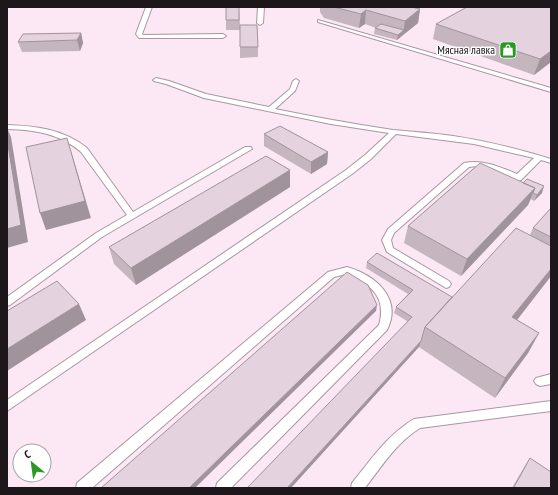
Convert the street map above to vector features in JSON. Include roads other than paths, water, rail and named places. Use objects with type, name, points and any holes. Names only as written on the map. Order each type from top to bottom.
[{"type":"lane","points":[[149,7],[139,34],[141,37],[223,36]]},
{"type":"lane","points":[[260,22],[261,7]]},
{"type":"lane","points":[[320,21],[551,90]]},
{"type":"lane","points":[[156,80],[167,82],[204,96],[331,122],[394,132],[474,141],[522,151],[551,160]]},
{"type":"lane","points":[[271,109],[293,90],[296,81]]},
{"type":"lane","points":[[7,128],[25,128],[52,132],[77,143],[84,150],[131,215]]},
{"type":"lane","points":[[7,406],[349,172],[368,157],[394,132]]},
{"type":"lane","points":[[7,302],[79,248],[131,215],[248,149]]},
{"type":"lane","points":[[505,190],[540,157]]},
{"type":"lane","points":[[446,284],[390,250],[386,244],[387,238],[391,231],[467,165],[482,163],[518,178]]},
{"type":"lane","points":[[82,488],[331,274],[347,270],[376,286],[382,292],[385,299],[386,320],[383,327],[222,488]]},
{"type":"lane","points":[[357,488],[399,436],[408,428],[418,424],[551,406]]},
{"type":"place","name":"Мясная лавка","points":[[508,50]]}]
